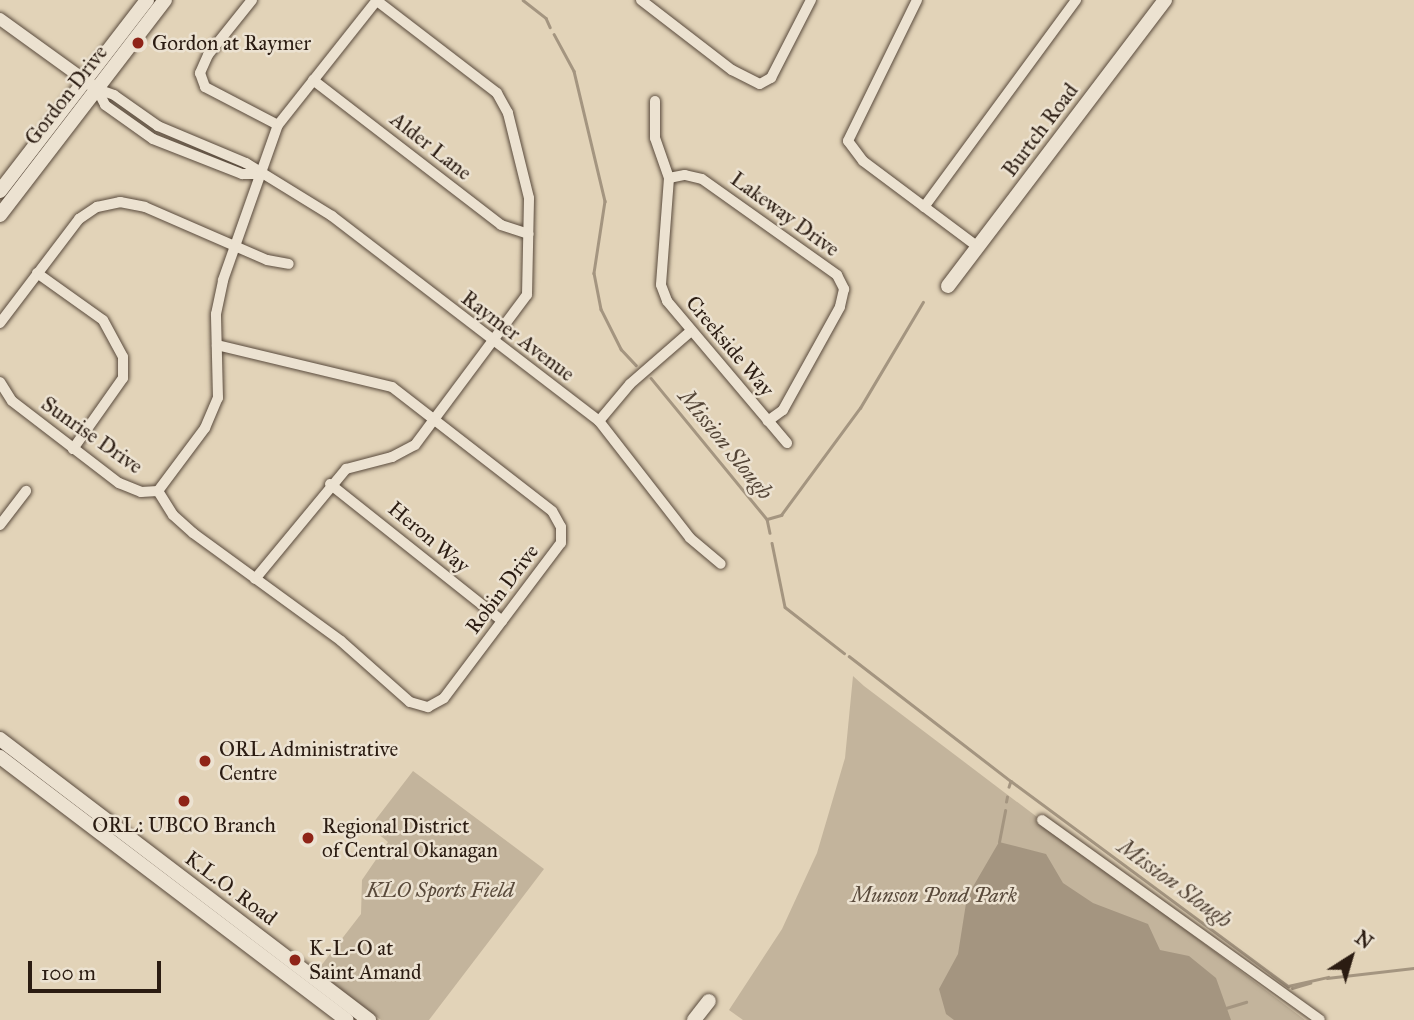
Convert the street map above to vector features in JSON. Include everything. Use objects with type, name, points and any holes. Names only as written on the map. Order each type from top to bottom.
[{"type":"main road","name":"Gordon Drive","points":[[0,215],[148,0]]},
{"type":"main road","name":"Gordon Drive","points":[[0,191],[165,0]]},
{"type":"main road","name":"Burtch Road","points":[[948,286],[1165,0]]},
{"type":"main road","name":"K.L.O. Road","points":[[0,739],[369,1020]]},
{"type":"main road","name":"K.L.O. Road","points":[[0,757],[347,1020]]},
{"type":"main road","points":[[694,1020],[709,1001]]},
{"type":"street","points":[[252,0],[208,55],[200,73],[205,87],[278,125]]},
{"type":"street","points":[[255,579],[330,484],[346,469],[392,457],[415,445],[436,421],[527,295],[529,198],[508,113],[497,93],[377,0]]},
{"type":"street","name":"Sunrise Drive","points":[[0,382],[12,401],[119,483],[141,492],[158,491],[205,428],[218,398],[216,314],[233,242],[278,125],[377,0]]},
{"type":"street","points":[[641,0],[732,70],[760,84],[772,78],[811,0]]},
{"type":"street","points":[[917,0],[848,141],[863,161],[978,247]]},
{"type":"street","points":[[924,207],[1076,0]]},
{"type":"street","name":"Raymer Avenue","points":[[0,19],[91,85],[105,105],[153,139],[242,174],[258,174],[295,190],[323,210],[598,421],[690,538],[722,564]]},
{"type":"street","name":"Alder Lane","points":[[313,80],[501,225],[529,234]]},
{"type":"street","name":"Creekside Way","points":[[655,101],[655,138],[669,178],[661,285],[667,301],[787,443]]},
{"type":"street","name":"Lakeway Drive","points":[[669,178],[685,175],[702,179],[836,275],[844,289],[840,307],[783,410],[768,421]]},
{"type":"street","points":[[0,323],[79,219],[97,206],[120,202],[145,207],[233,242],[267,260],[289,264]]},
{"type":"street","points":[[37,272],[103,320],[122,357],[123,379],[73,449]]},
{"type":"street","points":[[598,421],[630,384],[691,331]]},
{"type":"street","name":"Robin Drive","points":[[158,491],[173,515],[341,641],[410,702],[428,707],[444,698],[561,543],[561,527],[552,511],[392,387],[371,379],[217,345]]},
{"type":"street","name":"Heron Way","points":[[330,484],[502,621]]},
{"type":"street","points":[[0,525],[26,491]]},
{"type":"street","points":[[1042,820],[1320,1020]]},
{"type":"green space","name":"Munson Pond Park","points":[[853,676],[1305,1020],[743,1020],[729,1010],[782,929],[817,853],[845,758]]},
{"type":"green space","name":"KLO Sports Field","points":[[413,771],[544,869],[429,1020],[381,1020],[317,971],[361,914],[362,880],[388,842],[370,827]]},
{"type":"shaded area","points":[[999,842],[1046,854],[1063,883],[1093,903],[1148,924],[1160,950],[1189,956],[1216,978],[1231,1020],[954,1020],[946,1014],[939,989],[958,954],[967,897]]},
{"type":"waterway","name":"Mission Slough","points":[[523,0],[546,18],[550,27]]},
{"type":"waterway","name":"Mission Slough","points":[[554,34],[574,71],[605,201],[594,273],[601,309],[621,349],[636,365]]},
{"type":"waterway","points":[[767,519],[781,515],[860,408],[923,302]]},
{"type":"waterway","name":"Mission Slough","points":[[651,378],[767,519],[770,533]]},
{"type":"waterway","name":"Mission Slough","points":[[772,543],[785,607],[844,653]]},
{"type":"waterway","name":"Mission Slough","points":[[849,656],[1011,781],[1009,787]]},
{"type":"waterway","name":"Mission Slough","points":[[1011,781],[1288,986],[1328,977]]},
{"type":"waterway","name":"Mission Slough","points":[[1006,802],[1007,797]]},
{"type":"waterway","name":"Mission Slough","points":[[999,842],[1005,811]]},
{"type":"waterway","name":"Mission Slough","points":[[1327,978],[1414,968]]},
{"type":"waterway","name":"Mission Slough","points":[[1292,988],[1310,983]]},
{"type":"waterway","name":"Mission Slough","points":[[1226,1008],[1246,1002]]},
{"type":"place","name":"Gordon at Raymer","points":[[138,43]]},
{"type":"place","name":"ORL Administrative Centre","points":[[205,761]]},
{"type":"place","name":"ORL: UBCO Branch","points":[[184,801]]},
{"type":"place","name":"Regional District of Central Okanagan","points":[[308,838]]},
{"type":"place","name":"K-L-O at Saint Amand","points":[[295,960]]}]
